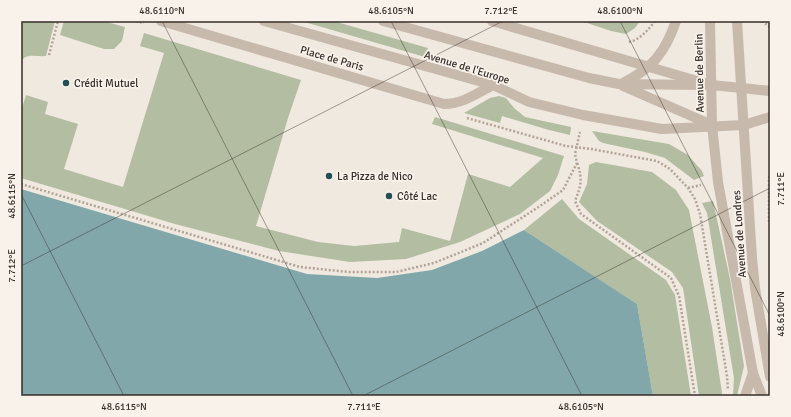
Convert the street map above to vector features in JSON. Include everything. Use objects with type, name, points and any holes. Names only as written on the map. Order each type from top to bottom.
[{"type":"street","name":"Place de Paris","points":[[161,21],[444,104],[454,104],[462,101],[493,85]]},
{"type":"street","name":"Avenue de l'Europe","points":[[264,21],[493,85],[529,102],[594,118],[662,129],[744,125],[770,117]]},
{"type":"street","points":[[383,21],[582,76],[620,84],[711,85],[770,91]]},
{"type":"street","points":[[492,21],[711,85]]},
{"type":"street","points":[[620,84],[639,75],[650,67],[662,51],[672,33],[676,21]]},
{"type":"street","name":"Avenue de Berlin","points":[[710,21],[712,126]]},
{"type":"street","points":[[737,21],[742,88]]},
{"type":"street","name":"Avenue de l'Europe","points":[[620,84],[712,126]]},
{"type":"street","name":"Avenue de Londres","points":[[742,88],[752,258],[755,288],[770,376]]},
{"type":"street","name":"Avenue de Londres","points":[[712,126],[718,182],[753,373],[762,396]]},
{"type":"street","name":"Avenue de Londres","points":[[745,396],[753,373]]},
{"type":"path","points":[[49,56],[58,21]]},
{"type":"path","points":[[628,42],[633,41],[644,33],[655,21]]},
{"type":"path","points":[[762,21],[770,27]]},
{"type":"path","points":[[591,149],[657,161],[670,169],[688,188],[695,200],[700,214],[727,376],[728,396]]},
{"type":"path","points":[[575,154],[581,172],[581,185],[575,201],[581,214],[671,278],[679,296],[695,396]]},
{"type":"path","points":[[21,184],[300,267],[349,272],[396,272],[434,263],[483,243],[563,190],[577,163]]},
{"type":"path","points":[[769,178],[770,174]]},
{"type":"green space","points":[[21,21],[55,21],[46,56],[28,56],[25,57],[21,63]]},
{"type":"green space","points":[[64,21],[103,21],[125,27],[122,41],[114,49],[104,49],[60,35]]},
{"type":"green space","points":[[301,21],[333,21],[428,48],[425,57]]},
{"type":"green space","points":[[581,21],[640,21],[635,28],[626,34],[611,31]]},
{"type":"green space","points":[[144,33],[301,80],[288,118],[256,226],[318,242],[354,246],[399,242],[402,228],[450,241],[468,174],[510,187],[543,158],[432,124],[435,117],[564,156],[558,175],[550,191],[520,214],[460,242],[406,259],[350,262],[279,251],[175,224],[21,178],[21,108],[26,95],[48,102],[45,114],[78,124],[64,169],[123,187],[164,53],[140,46]]},
{"type":"green space","points":[[499,96],[506,98],[514,108],[525,117],[571,127],[570,135],[502,116],[500,123],[464,113],[490,98]]},
{"type":"green space","points":[[592,131],[669,144],[688,155],[702,171],[704,176],[694,180],[665,158],[603,143],[599,141]]},
{"type":"green space","points":[[596,162],[652,172],[676,190],[689,210],[712,327],[722,393],[721,396],[699,396],[683,288],[672,272],[597,221],[579,202],[587,184],[589,165]]},
{"type":"green space","points":[[562,199],[579,219],[666,280],[675,295],[691,396],[653,396],[637,304],[524,230]]},
{"type":"green space","points":[[713,201],[730,279],[744,366],[737,396],[733,396],[734,378],[707,213],[702,203]]},
{"type":"water","points":[[21,189],[307,274],[377,278],[432,270],[482,251],[524,230],[637,304],[653,396],[21,396]]},
{"type":"place","name":"Crédit Mutuel","points":[[66,83]]},
{"type":"place","name":"La Pizza de Nico","points":[[329,176]]},
{"type":"place","name":"Côté Lac","points":[[389,196]]}]
